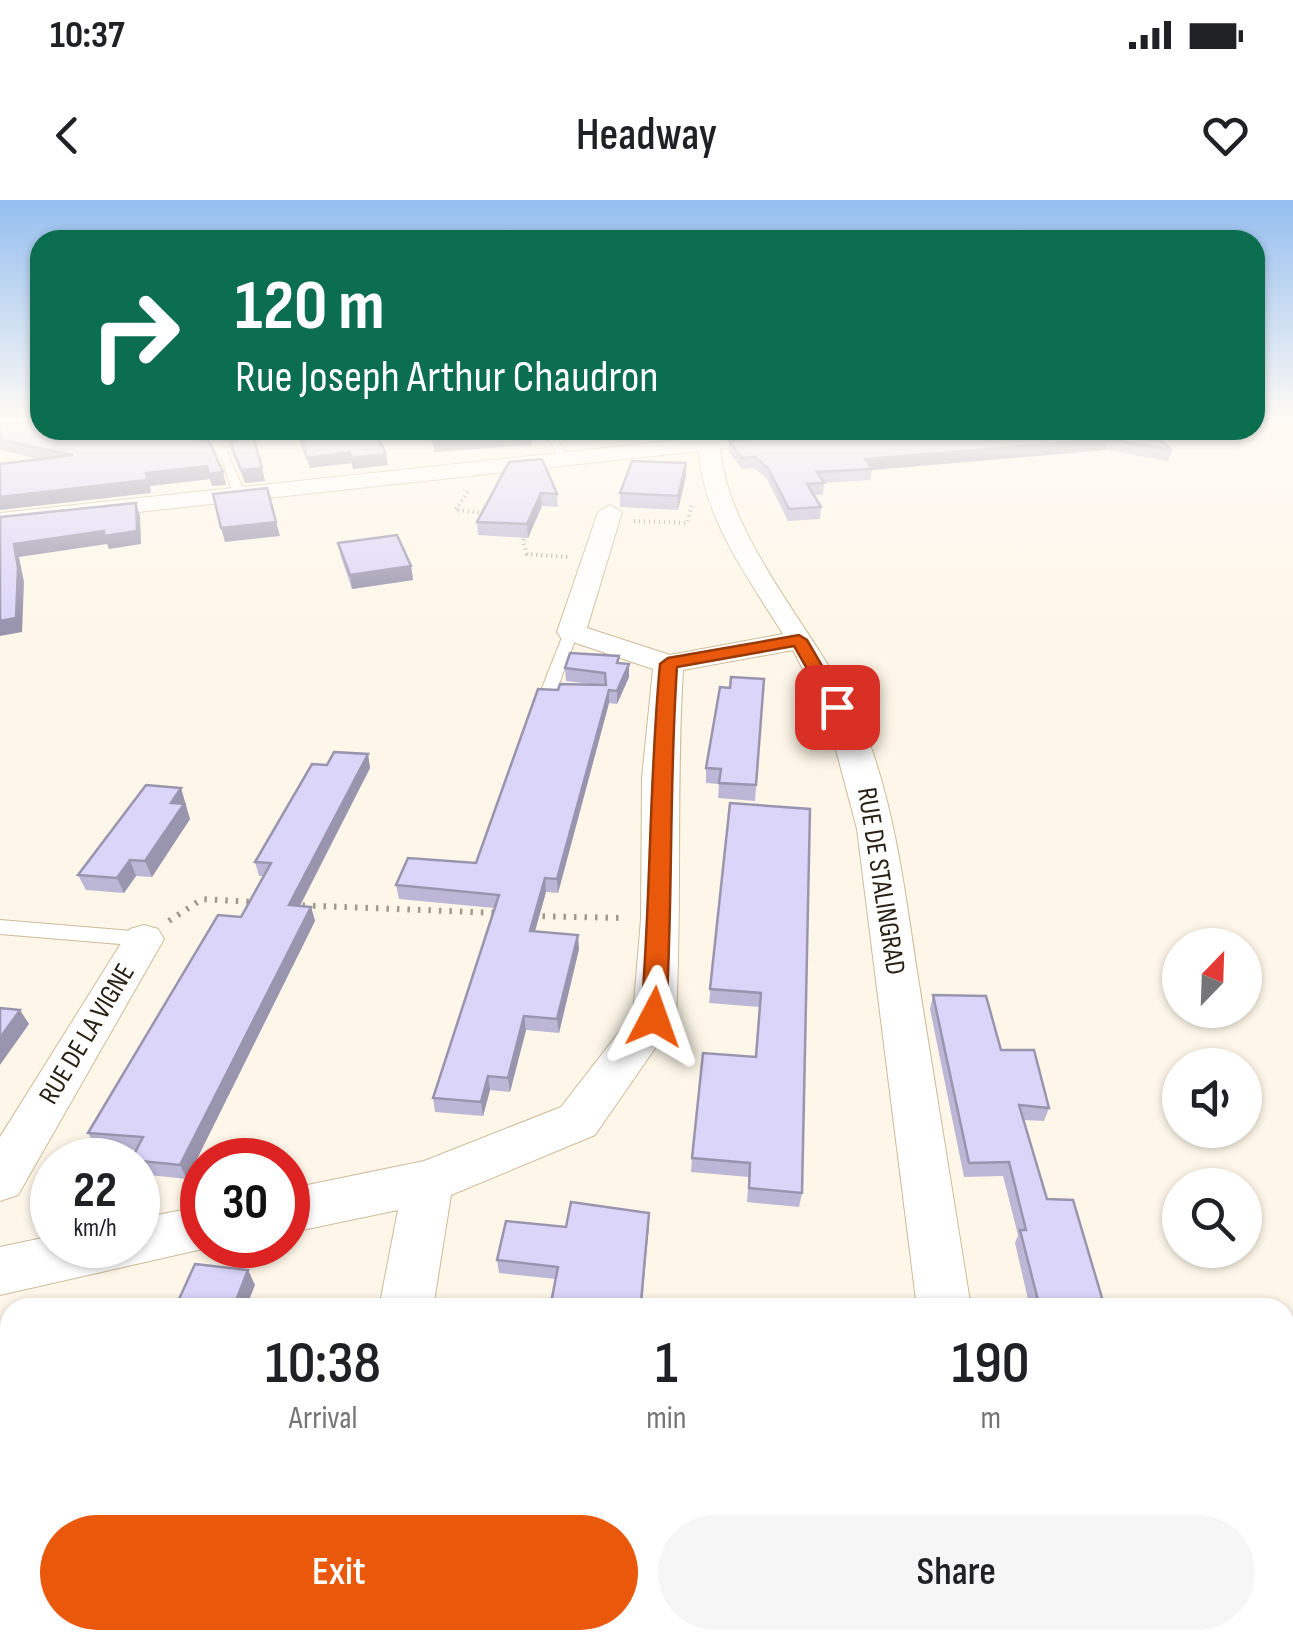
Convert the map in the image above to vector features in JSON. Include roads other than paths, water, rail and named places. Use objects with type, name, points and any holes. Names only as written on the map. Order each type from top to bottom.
[{"type":"street","points":[[0,520],[251,490]]},
{"type":"street","name":"RUE DE STALINGRAD","points":[[719,490],[726,510],[826,681],[860,758],[880,858],[943,1298]]},
{"type":"street","points":[[609,516],[571,632],[668,664],[799,640]]},
{"type":"street","points":[[310,1206],[428,1182],[578,1121],[654,1017],[660,919],[660,778],[668,664]]},
{"type":"street","name":"RUE DE LA VIGNE","points":[[0,1180],[144,939]]},
{"type":"street","points":[[408,1298],[428,1182]]},
{"type":"street","points":[[0,1271],[30,1265]]},
{"type":"lane","points":[[571,632],[550,688],[599,692]]},
{"type":"lane","points":[[0,927],[144,939]]}]
